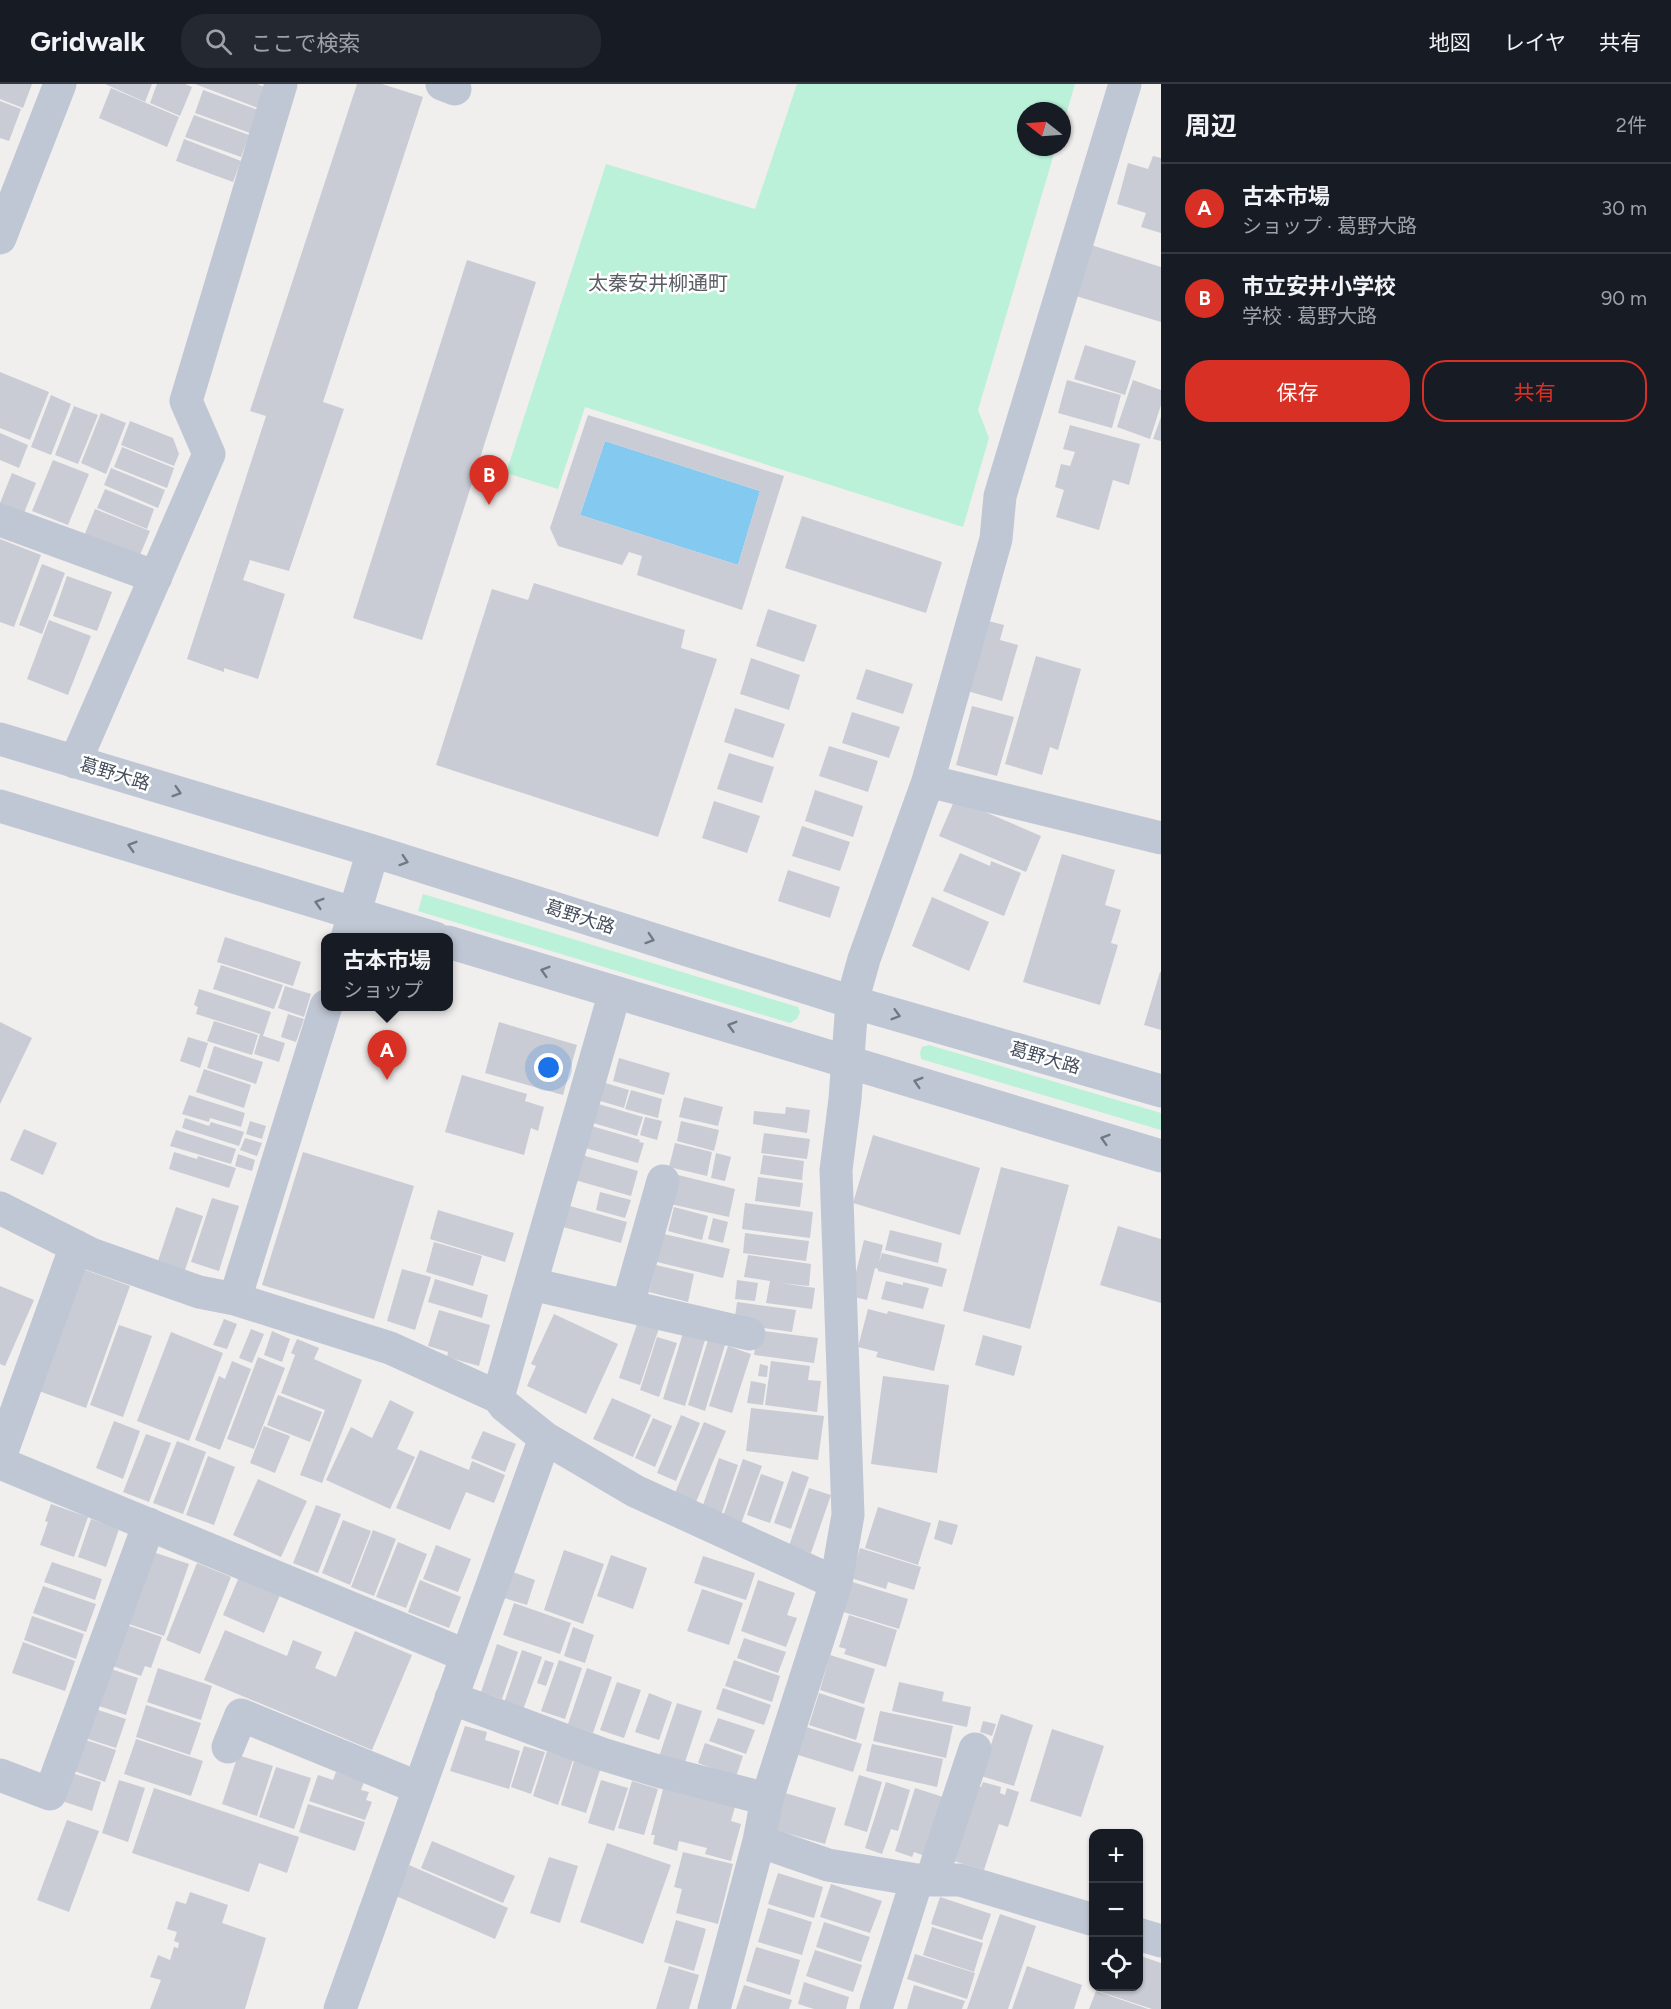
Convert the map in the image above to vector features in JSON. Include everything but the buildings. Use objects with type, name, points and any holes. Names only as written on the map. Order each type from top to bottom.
[{"type":"street","points":[[0,238],[60,84]]},
{"type":"street","points":[[75,762],[209,454],[186,401],[281,84]]},
{"type":"street","points":[[714,2009],[759,1841],[767,1799],[836,1583],[848,1515],[836,1170],[845,1100],[852,1002],[864,959],[928,781],[996,539],[1000,496],[1125,84]]},
{"type":"street","points":[[0,520],[156,577]]},
{"type":"street","name":"葛野大路","points":[[0,739],[373,851],[852,1002],[1161,1091]]},
{"type":"street","points":[[928,781],[1161,838]]},
{"type":"street","points":[[4,815],[350,926],[400,933]]},
{"type":"street","points":[[350,926],[373,851]]},
{"type":"street","points":[[453,943],[1161,1156]]},
{"type":"street","points":[[498,1397],[615,992]]},
{"type":"street","points":[[235,1299],[324,1011]]},
{"type":"street","points":[[628,1305],[663,1181]]},
{"type":"street","points":[[0,1208],[100,1257],[199,1292],[235,1299],[390,1348],[498,1397],[505,1406],[545,1438],[635,1491],[836,1583]]},
{"type":"street","points":[[0,1457],[76,1246]]},
{"type":"street","points":[[531,1284],[748,1334]]},
{"type":"street","points":[[340,2009],[545,1438]]},
{"type":"street","points":[[0,1463],[467,1656]]},
{"type":"street","points":[[0,1775],[50,1794],[149,1524]]},
{"type":"street","points":[[452,1698],[602,1754],[767,1799]]},
{"type":"street","points":[[228,1747],[242,1715],[420,1788]]},
{"type":"street","points":[[876,2009],[975,1749]]},
{"type":"street","points":[[759,1841],[828,1865],[924,1879],[960,1880],[1089,1919]]},
{"type":"street","points":[[1143,1936],[1161,1941]]},
{"type":"green space","points":[[797,84],[1075,84],[1070,102],[1017,102],[1017,156],[1053,156],[978,410],[989,438],[963,527],[585,407],[558,489],[506,473],[606,164],[755,209]]},
{"type":"green space","points":[[423,894],[798,1007],[800,1012],[797,1019],[790,1023],[418,911]]},
{"type":"green space","points":[[929,1045],[1161,1113],[1161,1130],[921,1059],[922,1047]]},
{"type":"water","points":[[605,441],[760,491],[738,565],[580,515]]},
{"type":"place","name":"市立安井小学校","points":[[489,505]]},
{"type":"place","name":"古本市場","points":[[387,1080]]},
{"type":"district","name":"太秦安井柳通町","points":[[658,283]]}]
